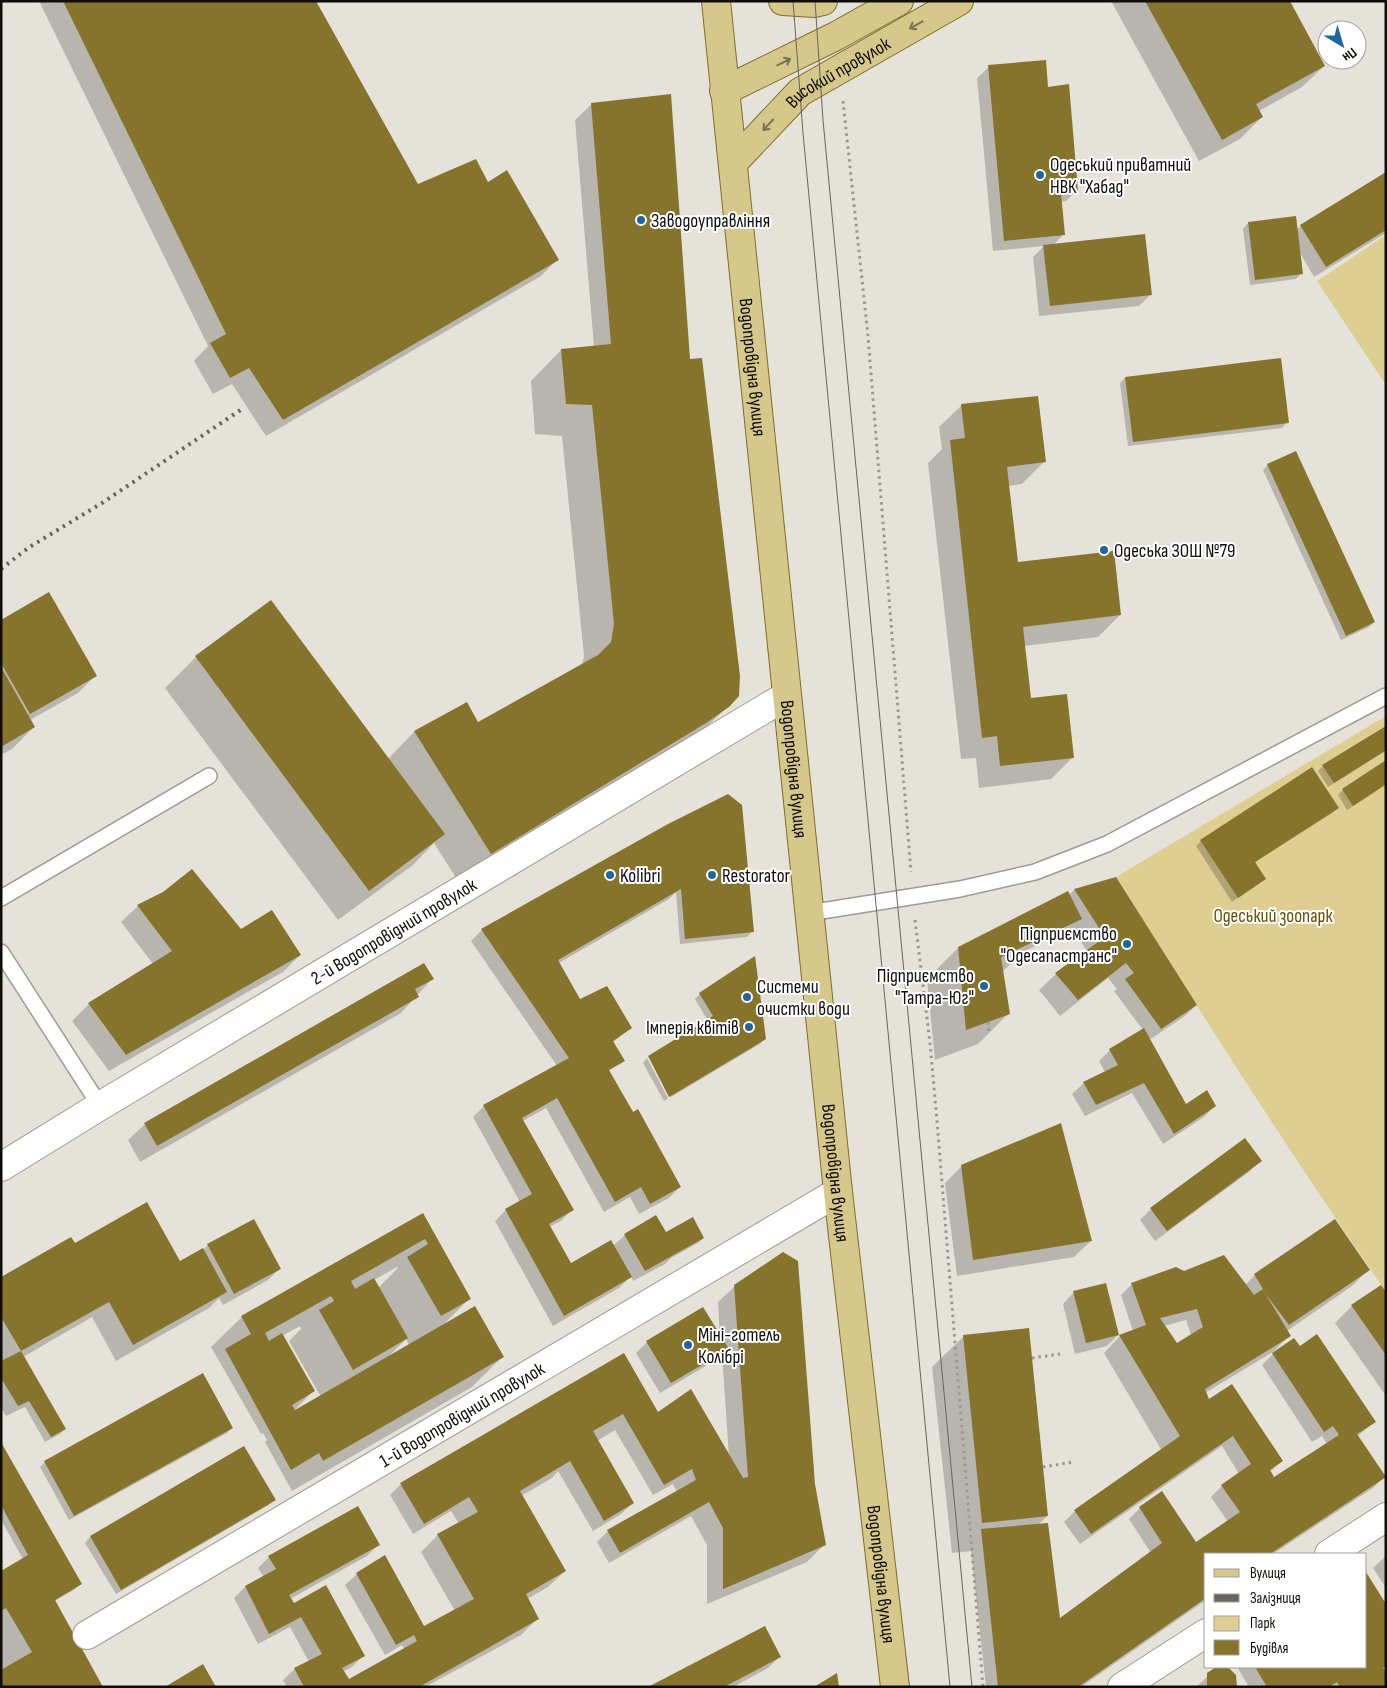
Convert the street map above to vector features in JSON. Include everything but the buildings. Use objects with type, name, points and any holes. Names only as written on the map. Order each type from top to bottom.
[{"type":"main road","name":"Водопровідна вулиця","points":[[716,1],[838,1192],[895,1687]]},
{"type":"main road","points":[[783,1],[815,3],[823,1]]},
{"type":"main road","name":"Високий провулок","points":[[724,91],[830,39],[898,1]]},
{"type":"main road","name":"Високий провулок","points":[[732,163],[800,92],[959,1]]},
{"type":"street","name":"2-й Водопровідний провулок","points":[[1,1167],[786,696]]},
{"type":"street","name":"1-й Водопровідний провулок","points":[[87,1636],[838,1192]]},
{"type":"street","points":[[1331,1553],[1386,1517]]},
{"type":"street","points":[[1122,1687],[1204,1634]]},
{"type":"lane","points":[[809,913],[960,888],[1035,872],[1107,844],[1386,696]]},
{"type":"lane","points":[[1,898],[209,776]]},
{"type":"lane","points":[[1,952],[100,1106]]},
{"type":"path","points":[[842,93],[868,336],[912,896],[936,1109],[983,1687]]},
{"type":"path","points":[[988,1022],[989,1031]]},
{"type":"path","points":[[1032,1358],[1060,1354]]},
{"type":"path","points":[[1043,1467],[1073,1462]]},
{"type":"green space","points":[[1386,235],[1386,385],[1317,281]]},
{"type":"green space","name":"Одеський зоопарк","points":[[1386,716],[1386,1292],[1248,1086],[1116,877]]},
{"type":"tram line","points":[[793,1],[803,133],[950,1687]]},
{"type":"tram line","points":[[815,1],[823,120],[972,1687]]},
{"type":"railway","points":[[1,569],[28,548],[102,503],[242,409]]},
{"type":"place","name":"Одеський приватний НВК \"Хабад\"","points":[[1040,175]]},
{"type":"place","name":"Заводоуправління","points":[[641,220]]},
{"type":"place","name":"Одеська ЗОШ №79","points":[[1104,550]]},
{"type":"place","name":"Kolibri","points":[[610,875]]},
{"type":"place","name":"Restorator","points":[[712,875]]},
{"type":"place","name":"Підприємство \"Одесапастранс\"","points":[[1127,944]]},
{"type":"place","name":"Підприємство \"Татра-Юг\"","points":[[984,986]]},
{"type":"place","name":"Системи очистки води","points":[[747,997]]},
{"type":"place","name":"Імперія квітів","points":[[749,1027]]},
{"type":"place","name":"Міні-готель Колібрі","points":[[688,1345]]}]
